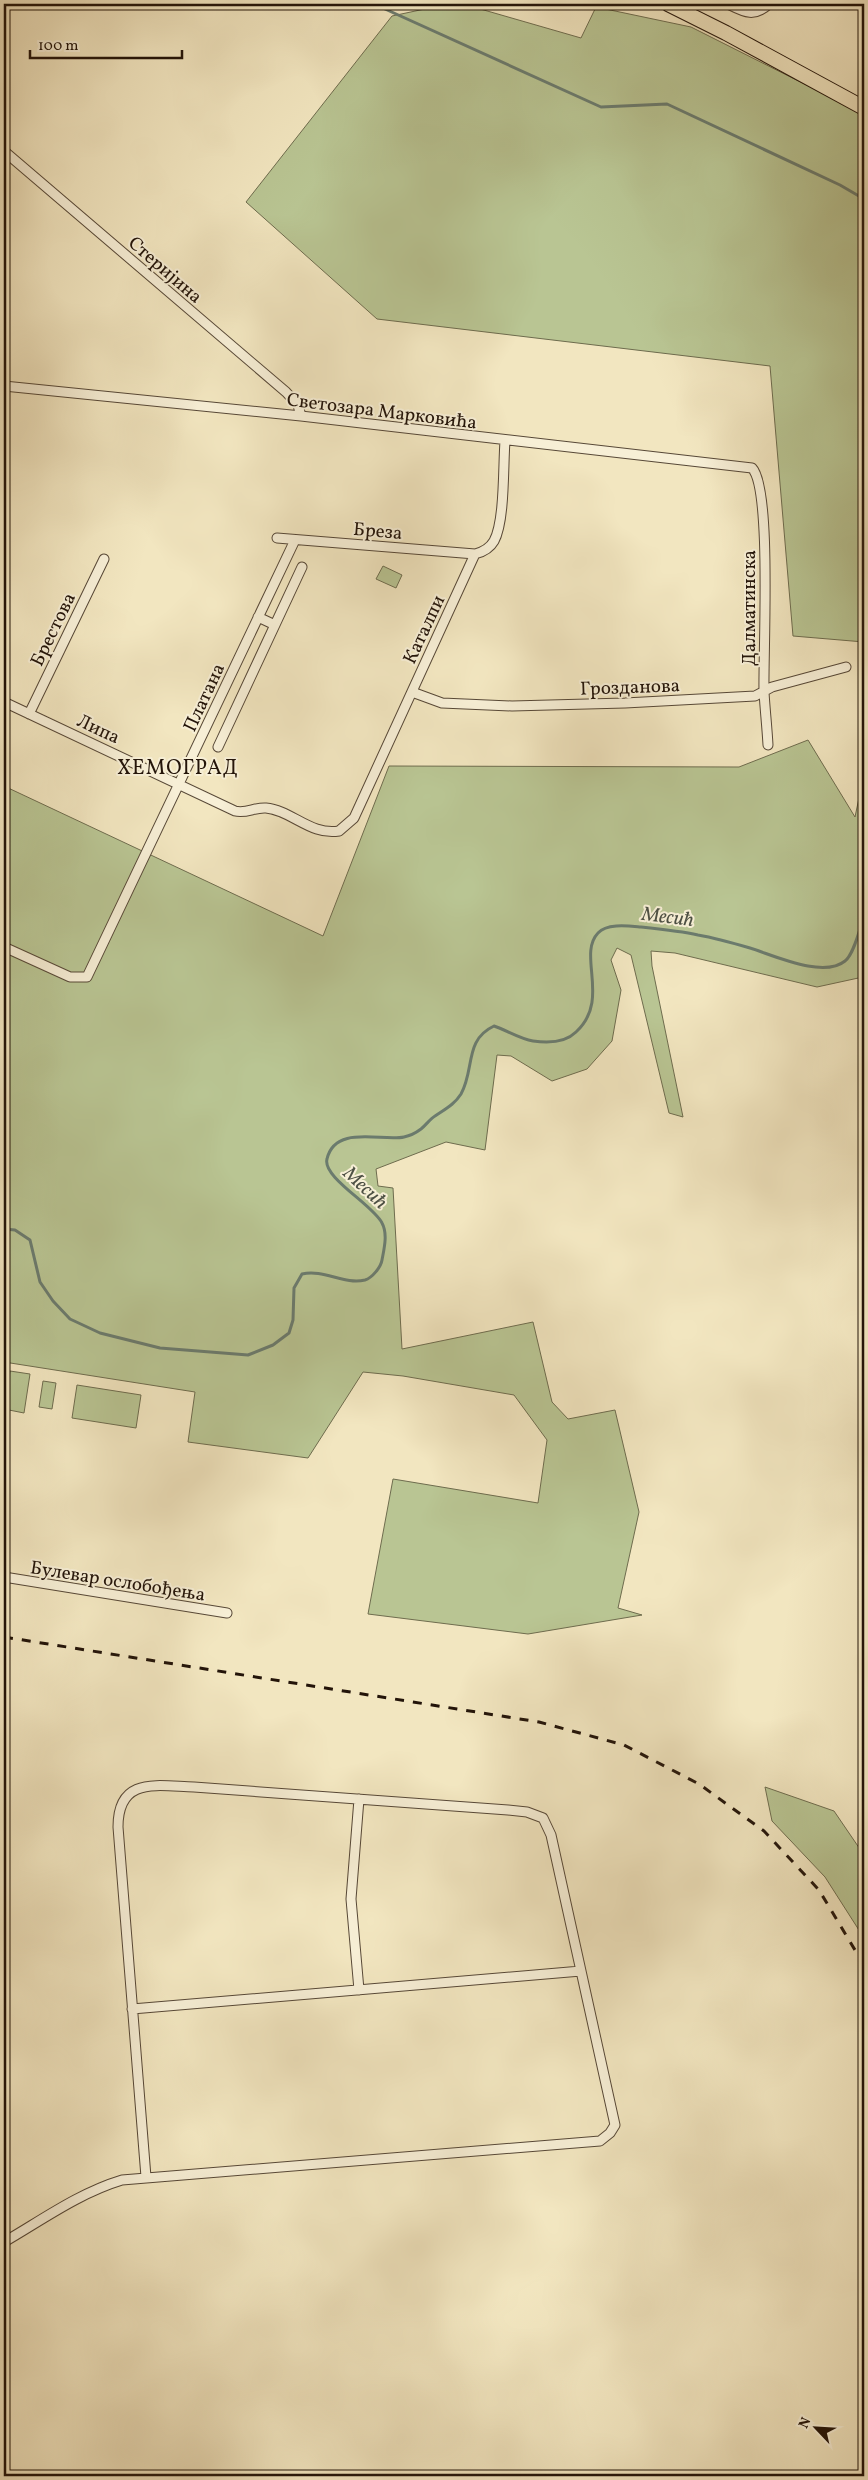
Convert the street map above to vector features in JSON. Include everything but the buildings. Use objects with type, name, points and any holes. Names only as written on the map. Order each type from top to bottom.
[{"type":"main road","points":[[668,4],[718,28],[864,105]]},
{"type":"street","points":[[728,4],[747,13],[760,11],[769,4]]},
{"type":"street","name":"Стеријина","points":[[4,151],[286,392],[298,405],[301,416]]},
{"type":"street","name":"Светозара Марковића","points":[[4,386],[301,416],[505,441],[747,467],[755,471]]},
{"type":"street","name":"Каталпи","points":[[344,829],[354,818],[476,554],[482,553],[493,544],[498,528],[505,441]]},
{"type":"street","name":"Далматинска","points":[[755,471],[758,479],[765,550],[764,691],[768,745]]},
{"type":"street","name":"Бреза","points":[[278,538],[476,554]]},
{"type":"street","name":"Платана","points":[[4,947],[70,977],[87,977],[295,540]]},
{"type":"street","name":"Брестова","points":[[29,714],[104,559]]},
{"type":"street","points":[[218,747],[302,567]]},
{"type":"street","points":[[258,617],[275,626]]},
{"type":"street","name":"Грозданова","points":[[412,692],[442,703],[512,706],[625,703],[755,696],[764,691],[846,667]]},
{"type":"street","name":"Липа","points":[[4,702],[240,812],[266,808],[324,832],[344,829]]},
{"type":"street","name":"Булевар ослобођења","points":[[4,1577],[227,1613]]},
{"type":"street","points":[[4,2242],[101,2186],[122,2180],[146,2178],[600,2140],[610,2133],[615,2125],[552,1835],[543,1818],[527,1812],[152,1786],[143,1786],[125,1796],[118,1809],[118,1827],[146,2178]]},
{"type":"street","points":[[359,1799],[351,1899],[359,1990]]},
{"type":"street","points":[[132,2009],[581,1971]]},
{"type":"green space","points":[[448,4],[463,4],[581,38],[596,7],[691,27],[864,114],[864,642],[793,636],[770,366],[377,319],[246,202],[392,16]]},
{"type":"green space","points":[[383,566],[402,575],[396,588],[376,579]]},
{"type":"green space","points":[[808,740],[855,817],[864,774],[864,978],[817,987],[675,953],[651,951],[652,966],[683,1117],[669,1113],[631,955],[617,948],[611,960],[621,990],[612,1041],[587,1069],[552,1081],[511,1056],[497,1055],[485,1150],[446,1142],[376,1169],[378,1186],[393,1188],[402,1349],[533,1322],[552,1402],[568,1419],[615,1410],[639,1512],[618,1608],[642,1615],[528,1634],[368,1614],[393,1479],[538,1503],[547,1440],[514,1395],[403,1376],[363,1372],[308,1458],[188,1442],[195,1392],[4,1362],[4,786],[323,936],[389,766],[739,767]]},
{"type":"green space","points":[[10,1371],[30,1374],[24,1413],[4,1409]]},
{"type":"green space","points":[[43,1381],[56,1383],[52,1409],[39,1407]]},
{"type":"green space","points":[[77,1385],[141,1395],[136,1428],[72,1418]]},
{"type":"green space","points":[[765,1787],[834,1811],[864,1855],[864,1938],[825,1877],[772,1821]]},
{"type":"waterway","points":[[374,4],[601,107],[667,104],[840,185],[864,199]]},
{"type":"waterway","name":"Месић","points":[[4,1229],[15,1230],[30,1240],[40,1282],[53,1301],[70,1319],[100,1333],[160,1348],[248,1355],[273,1345],[289,1333],[293,1320],[294,1288],[302,1274],[310,1273],[349,1280],[365,1280],[373,1275],[381,1263],[385,1237],[384,1227],[377,1216],[332,1174],[327,1159],[332,1148],[339,1142],[349,1138],[404,1137],[421,1129],[433,1117],[452,1104],[461,1094],[468,1075],[474,1047],[478,1039],[494,1026],[533,1041],[556,1041],[572,1036],[586,1019],[591,1006],[593,992],[592,942],[602,930],[612,926],[624,926],[684,932],[737,944],[798,964],[824,968],[836,966],[848,958],[864,916]]},
{"type":"railway","points":[[4,1637],[539,1722],[624,1745],[699,1784],[764,1831],[819,1890],[864,1965]]},
{"type":"district","name":"ХЕМОГРАД","points":[[178,767]]}]
